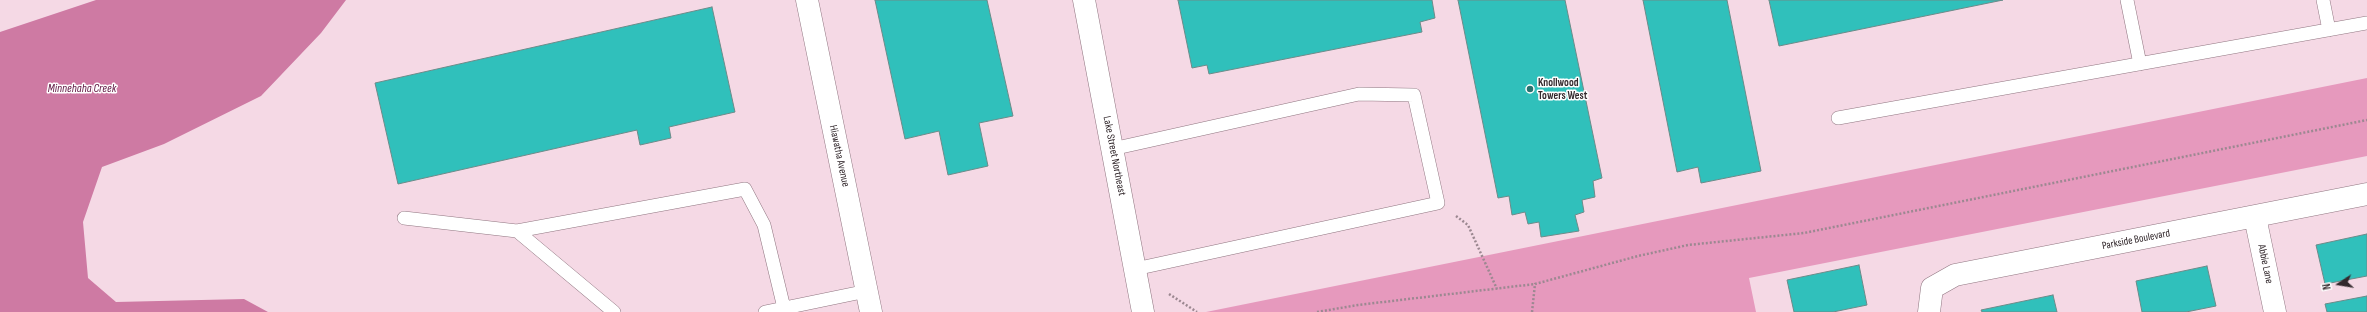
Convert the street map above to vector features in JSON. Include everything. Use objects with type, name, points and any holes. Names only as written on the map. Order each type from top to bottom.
[{"type":"street","name":"Hiawatha Avenue","points":[[807,0],[869,302]]},
{"type":"street","name":"Lake Street Northeast","points":[[1084,0],[1144,312]]},
{"type":"street","name":"Parkside Boulevard","points":[[1929,312],[1932,288],[1954,275],[2367,194]]},
{"type":"street","name":"Abbie Lane","points":[[2255,217],[2275,312]]},
{"type":"lane","points":[[2127,0],[2140,64]]},
{"type":"lane","points":[[2322,0],[2329,30]]},
{"type":"lane","points":[[1838,118],[2367,23]]},
{"type":"lane","points":[[1112,149],[1359,94],[1414,95],[1438,203],[1135,269]]},
{"type":"lane","points":[[404,218],[516,231],[745,189],[764,225],[784,308]]},
{"type":"lane","points":[[516,231],[614,312]]},
{"type":"lane","points":[[765,312],[784,308],[869,302]]},
{"type":"path","points":[[1317,312],[1358,305],[1535,284],[1638,256],[1688,245],[1804,233],[2367,120]]},
{"type":"path","points":[[1438,203],[1468,225],[1497,289]]},
{"type":"path","points":[[1532,312],[1535,284]]},
{"type":"shaded area","points":[[2367,78],[2367,156],[1749,278],[1756,312],[1206,312]]},
{"type":"water","name":"Minnehaha Creek","points":[[96,0],[346,0],[321,33],[261,96],[164,144],[102,167],[83,222],[88,278],[116,302],[244,299],[268,312],[0,312],[0,32]]},
{"type":"building","points":[[875,0],[987,0],[1013,116],[979,123],[988,166],[948,175],[939,131],[905,139]]},
{"type":"building","points":[[1178,0],[1432,0],[1435,18],[1420,22],[1422,32],[1209,74],[1207,65],[1192,68]]},
{"type":"building","name":"Knollwood Towers West","points":[[1458,0],[1565,0],[1602,178],[1593,181],[1595,197],[1582,200],[1584,212],[1575,215],[1579,231],[1541,237],[1539,222],[1528,224],[1525,212],[1512,215],[1509,196],[1498,198]]},
{"type":"building","points":[[1643,0],[1727,0],[1761,171],[1701,183],[1698,167],[1677,172]]},
{"type":"building","points":[[1769,0],[2003,0],[1779,46]]},
{"type":"building","points":[[712,7],[735,112],[669,127],[671,138],[640,145],[637,130],[398,184],[375,83]]},
{"type":"building","points":[[2367,234],[2367,276],[2325,284],[2316,245]]},
{"type":"building","points":[[1859,265],[1867,305],[1833,312],[1794,312],[1787,280]]},
{"type":"building","points":[[2207,266],[2216,306],[2186,312],[2142,312],[2136,281]]},
{"type":"building","points":[[2053,295],[2057,312],[1982,312],[1981,310]]},
{"type":"building","points":[[2367,296],[2367,312],[2327,312],[2325,304]]},
{"type":"place","name":"Knollwood Towers West","points":[[1530,89]]}]
